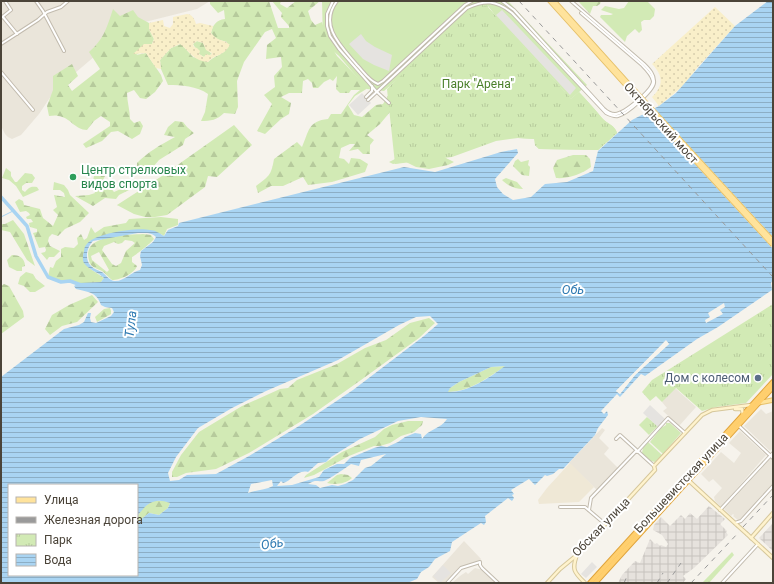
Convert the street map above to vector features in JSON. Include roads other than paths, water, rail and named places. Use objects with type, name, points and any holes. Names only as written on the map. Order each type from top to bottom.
[{"type":"highway","name":"Большевистская улица","points":[[595,583],[773,382]]},
{"type":"highway","name":"Большевистская улица","points":[[590,583],[739,426],[773,387]]},
{"type":"main road","name":"Октябрьский мост","points":[[550,1],[773,245]]},
{"type":"main road","name":"Октябрьский мост","points":[[554,1],[634,92],[773,240]]},
{"type":"main road","points":[[753,404],[773,400]]},
{"type":"street","points":[[5,1],[11,10],[2,17],[17,34]]},
{"type":"street","points":[[36,1],[64,51]]},
{"type":"street","points":[[1,44],[47,12],[61,7],[68,1]]},
{"type":"street","points":[[333,1],[327,14],[327,26],[330,36],[339,49],[375,84],[377,89],[389,103]]},
{"type":"street","points":[[337,1],[332,9],[330,20],[335,37],[371,85],[377,89]]},
{"type":"street","points":[[366,97],[382,86],[442,26],[465,5],[472,1]]},
{"type":"street","points":[[368,100],[381,83],[466,8],[486,1],[500,4],[512,13],[606,114],[614,116],[621,115],[651,90],[654,83],[653,77],[644,64],[570,1]]},
{"type":"street","points":[[502,1],[514,10],[604,109],[611,114],[623,112],[650,89],[653,81],[651,75],[638,61],[570,1]]},
{"type":"street","points":[[1,72],[33,110]]},
{"type":"street","points":[[372,81],[378,84],[381,83]]},
{"type":"street","points":[[371,85],[371,93]]},
{"type":"street","points":[[381,94],[380,90],[382,86]]},
{"type":"street","points":[[373,95],[381,94]]},
{"type":"street","points":[[616,439],[620,435],[654,466],[685,432],[706,412],[753,404]]},
{"type":"street","points":[[718,409],[741,409],[743,411],[742,416]]},
{"type":"street","points":[[588,510],[591,498],[668,418],[685,432]]},
{"type":"street","points":[[739,426],[773,458]]},
{"type":"street","points":[[720,510],[773,453]]},
{"type":"street","name":"Обская улица","points":[[547,583],[577,554],[655,470],[654,466]]},
{"type":"street","points":[[687,480],[773,558]]},
{"type":"street","points":[[736,524],[773,486]]},
{"type":"street","points":[[560,507],[583,506],[605,524]]},
{"type":"street","points":[[750,538],[773,513]]},
{"type":"street","points":[[722,583],[758,544]]},
{"type":"street","points":[[577,554],[573,568],[585,583]]},
{"type":"street","points":[[447,583],[461,568],[480,562],[482,568],[498,583]]},
{"type":"water","name":"Обь","points":[[768,1],[773,1],[772,290],[718,327],[697,339],[645,376],[641,374],[620,397],[617,394],[601,411],[604,414],[607,411],[608,415],[598,428],[595,435],[563,469],[559,469],[553,474],[547,476],[545,475],[535,485],[529,479],[511,490],[514,494],[512,495],[514,498],[512,501],[508,498],[485,516],[486,522],[484,525],[481,523],[452,542],[450,551],[435,559],[429,567],[421,572],[417,579],[407,583],[1,583],[1,377],[64,329],[84,322],[88,313],[91,313],[91,322],[96,323],[111,316],[114,312],[112,308],[101,305],[97,297],[94,295],[76,289],[74,286],[79,283],[101,282],[104,278],[83,262],[84,248],[90,241],[102,235],[137,229],[154,231],[164,236],[168,230],[178,226],[179,223],[404,167],[435,172],[501,152],[517,149],[518,153],[495,179],[497,187],[503,194],[513,200],[531,197],[545,184],[567,182],[593,171],[598,151],[632,120],[659,106],[676,93],[735,26]],"holes":[[[138,233],[150,234],[156,237],[153,242],[141,251],[140,256],[142,265],[140,270],[118,281],[111,280],[102,272],[92,267],[89,263],[87,253],[93,241]],[[430,316],[438,324],[353,390],[299,426],[216,474],[187,475],[179,480],[170,481],[168,473],[176,457],[198,428],[232,408],[266,391],[338,360],[399,325],[416,317]],[[666,341],[669,344],[635,375],[620,394],[616,391]],[[505,366],[478,384],[464,390],[448,392],[450,388],[459,382],[491,367]],[[421,417],[447,419],[422,439],[421,434],[415,433],[387,447],[381,446],[374,448],[350,458],[344,464],[337,464],[324,470],[319,477],[292,485],[277,486],[281,481],[283,483],[301,472],[308,472],[318,463],[326,462],[331,457],[360,439],[398,421]],[[386,454],[371,466],[365,468],[353,480],[345,484],[320,488],[316,485],[308,484],[315,481],[324,481],[351,464],[359,466],[361,460]],[[272,480],[273,486],[248,493],[251,484]]]},
{"type":"waterway","name":"Тула","points":[[1,197],[27,226],[36,256],[48,277],[61,282],[70,281],[81,285]]},
{"type":"waterway","points":[[1,217],[13,211]]},
{"type":"railway","points":[[519,1],[773,277]]},
{"type":"railway","points":[[743,527],[773,495]]},
{"type":"railway","points":[[691,583],[739,532]]},
{"type":"railway","points":[[667,583],[681,563]]},
{"type":"railway","points":[[657,583],[663,573]]},
{"type":"railway","points":[[624,583],[628,574]]},
{"type":"place","name":"Центр стрелковых видов спорта","points":[[73,177]]},
{"type":"place","name":"Дом с колесом","points":[[758,378]]},
{"type":"park label","name":"Парк \"Арена\"","points":[[478,84]]}]
